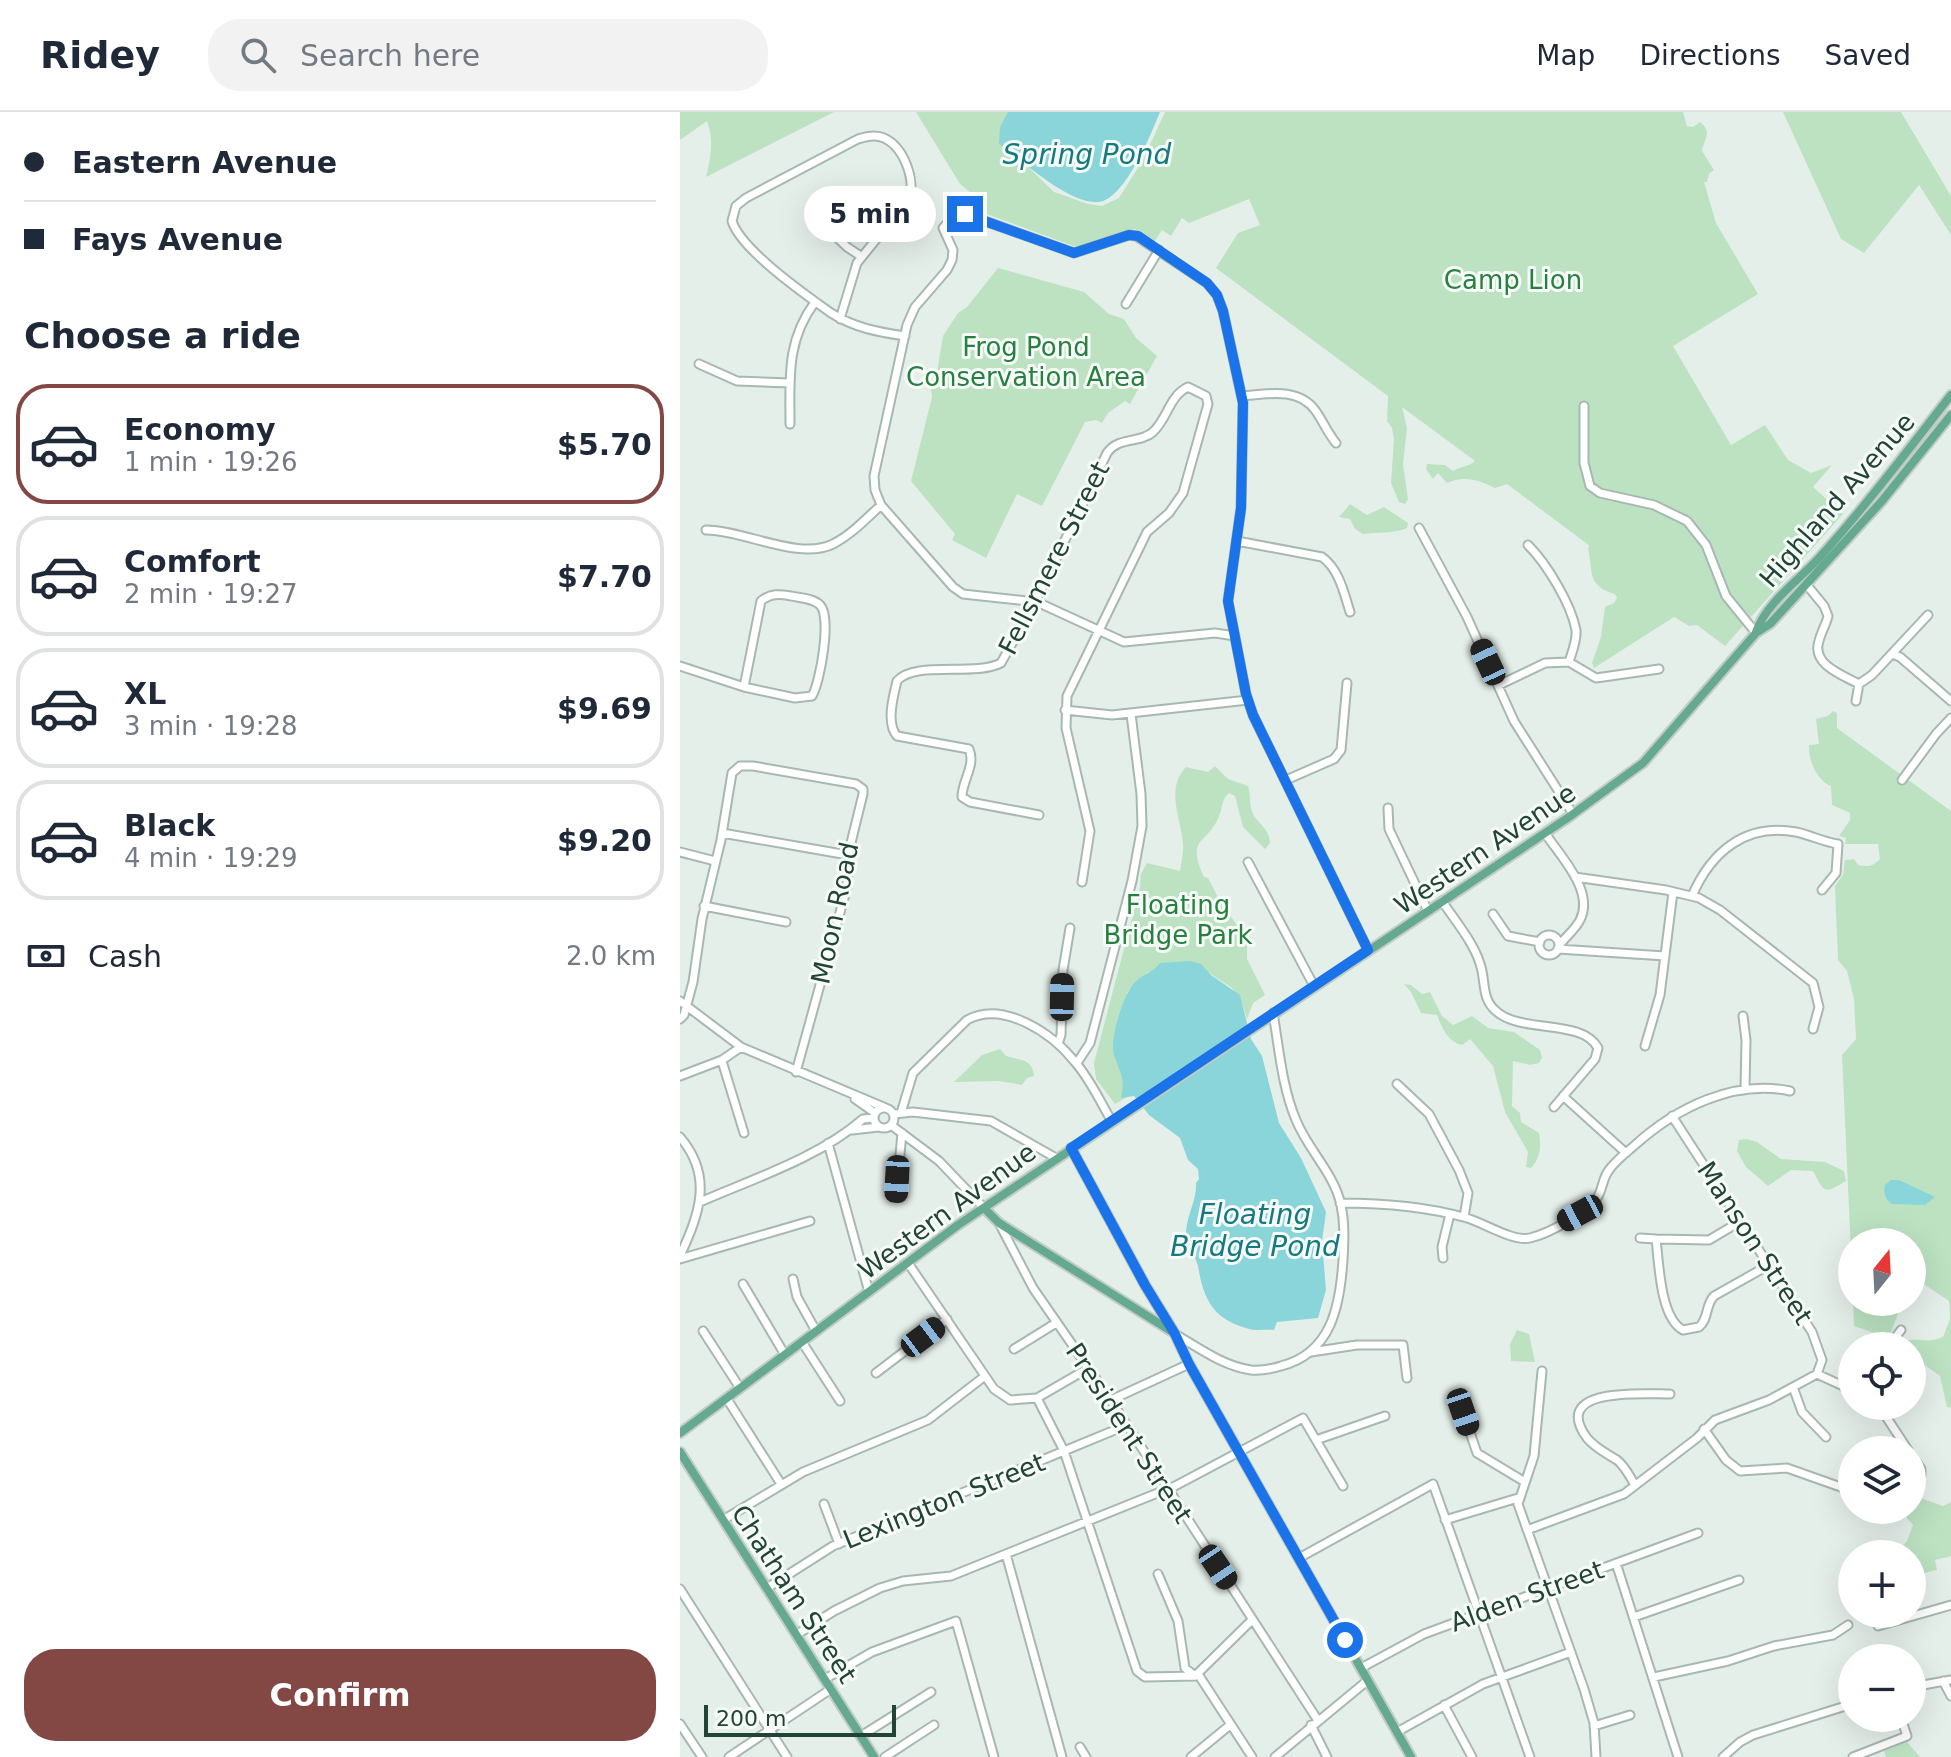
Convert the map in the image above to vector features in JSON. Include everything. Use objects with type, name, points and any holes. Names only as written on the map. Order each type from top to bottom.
[{"type":"main road","name":"Highland Avenue","points":[[1756,633],[1762,617],[1856,515],[1951,395]]},
{"type":"main road","name":"Highland Avenue","points":[[1737,656],[1882,501],[1951,415]]},
{"type":"main road","name":"Western Avenue","points":[[680,1433],[984,1208],[1111,1120],[1545,833],[1643,763],[1737,656]]},
{"type":"main road","points":[[1071,1148],[1411,1757]]},
{"type":"main road","points":[[984,1208],[999,1223],[1175,1334]]},
{"type":"main road","name":"Chatham Street","points":[[680,1452],[874,1757]]},
{"type":"street","points":[[840,319],[854,271],[912,191],[912,180],[897,149],[885,138],[873,135],[858,139],[752,195],[736,206],[732,221],[738,232],[772,269],[840,319],[863,329],[905,336]]},
{"type":"street","points":[[1235,636],[1215,633],[1124,642],[1035,602],[968,595],[959,591],[881,505],[874,476],[905,336],[915,307],[950,266],[953,250],[943,228],[951,217],[965,214],[1074,253],[1129,235],[1138,236],[1207,283],[1217,295],[1243,396],[1242,498],[1228,601],[1248,700],[1368,950]]},
{"type":"street","points":[[827,228],[862,257]]},
{"type":"street","points":[[1126,304],[1159,250]]},
{"type":"street","points":[[790,424],[790,383],[797,331],[815,302]]},
{"type":"street","points":[[699,364],[737,381],[790,383]]},
{"type":"street","name":"Fellsmere Street","points":[[1039,815],[963,798],[961,792],[972,762],[971,752],[961,746],[897,736],[891,723],[897,681],[909,673],[996,666],[1005,659],[1107,453],[1120,442],[1151,433],[1160,424],[1179,391],[1188,387],[1206,396],[1208,404],[1183,493],[1169,513],[1147,532],[1098,630]]},
{"type":"street","points":[[1243,396],[1287,394],[1302,399],[1316,411],[1336,443]]},
{"type":"street","points":[[1584,406],[1584,463],[1590,486],[1600,493],[1654,505],[1687,521],[1706,545],[1726,596],[1756,633]]},
{"type":"street","points":[[706,530],[723,530],[797,548],[815,549],[835,543],[881,505]]},
{"type":"street","points":[[1419,528],[1467,617],[1506,705],[1573,814]]},
{"type":"street","points":[[1237,541],[1322,557],[1331,564],[1338,577],[1350,612]]},
{"type":"street","points":[[1528,545],[1545,562],[1575,630],[1575,644],[1569,662]]},
{"type":"street","points":[[1806,584],[1828,616],[1818,642],[1820,658],[1831,669],[1859,684]]},
{"type":"street","points":[[680,666],[744,687],[795,698],[812,696],[820,671],[825,624],[825,613],[820,604],[777,594],[761,601],[744,687]]},
{"type":"street","points":[[1859,684],[1868,679],[1928,615]]},
{"type":"street","points":[[1082,882],[1090,831],[1066,728],[1065,710],[1070,689],[1098,630]]},
{"type":"street","points":[[1892,654],[1900,657],[1951,701]]},
{"type":"street","points":[[1499,685],[1545,663],[1569,662],[1596,678],[1659,669]]},
{"type":"street","points":[[1286,780],[1334,759],[1341,750],[1347,683]]},
{"type":"street","points":[[1856,701],[1859,684]]},
{"type":"street","points":[[1065,710],[1101,715],[1131,714],[1248,700]]},
{"type":"street","points":[[1077,1063],[1090,1043],[1138,853],[1142,813],[1131,714]]},
{"type":"street","points":[[1902,780],[1951,718]]},
{"type":"street","name":"Moon Road","points":[[722,833],[735,768],[753,766],[856,784],[863,789],[848,855],[847,887],[796,1072]]},
{"type":"street","points":[[1388,808],[1389,829],[1428,911]]},
{"type":"street","points":[[1692,896],[1720,851],[1742,839],[1765,832],[1784,831],[1838,844],[1836,873],[1822,890]]},
{"type":"street","points":[[680,1019],[684,1015],[683,1002],[693,982],[704,906],[722,833],[848,855]]},
{"type":"street","points":[[1545,833],[1575,877],[1583,900],[1582,913],[1576,926],[1555,953],[1547,955],[1541,950],[1540,942],[1543,937],[1551,936],[1556,938],[1559,947]]},
{"type":"street","points":[[680,852],[715,861]]},
{"type":"street","points":[[1248,862],[1314,986]]},
{"type":"street","points":[[1575,877],[1692,896],[1720,910],[1813,983],[1819,1007],[1813,1029]]},
{"type":"street","points":[[1645,1046],[1660,995],[1673,892]]},
{"type":"street","points":[[1442,901],[1475,952],[1486,996],[1497,1013],[1524,1023],[1585,1034],[1595,1042],[1598,1048],[1595,1059],[1554,1107]]},
{"type":"street","points":[[704,906],[786,922]]},
{"type":"street","points":[[1493,914],[1508,936],[1540,942]]},
{"type":"street","points":[[1058,1044],[1062,1027],[1064,960],[1070,928]]},
{"type":"street","points":[[1559,947],[1665,956]]},
{"type":"street","points":[[683,1002],[741,1047],[846,1093],[897,1114],[991,1121],[1056,1158]]},
{"type":"street","points":[[891,1125],[913,1073],[972,1018],[991,1013],[1005,1013],[1058,1044],[1077,1063],[1111,1120]]},
{"type":"street","points":[[1175,1334],[1219,1360],[1253,1370],[1287,1365],[1309,1352],[1330,1330],[1339,1305],[1344,1239],[1340,1203],[1334,1186],[1296,1121],[1285,1081],[1273,1013]]},
{"type":"street","points":[[1743,1016],[1745,1089]]},
{"type":"street","points":[[680,1076],[722,1061],[741,1047]]},
{"type":"street","points":[[722,1061],[744,1133]]},
{"type":"street","points":[[1397,1084],[1429,1114],[1459,1170],[1468,1193],[1464,1217]]},
{"type":"street","points":[[1340,1203],[1403,1204],[1464,1217],[1519,1239],[1540,1234],[1593,1204],[1609,1170],[1672,1116],[1745,1089],[1768,1087],[1790,1091]]},
{"type":"street","points":[[846,1093],[875,1116],[880,1127]]},
{"type":"street","points":[[1563,1096],[1626,1153]]},
{"type":"street","points":[[863,1106],[863,1119]]},
{"type":"street","points":[[700,1202],[828,1143],[863,1119],[875,1116],[886,1108]]},
{"type":"street","name":"Manson Street","points":[[1672,1116],[1819,1346],[1822,1360],[1817,1374]]},
{"type":"street","points":[[849,1131],[891,1125],[939,1161],[984,1208]]},
{"type":"street","points":[[896,1197],[902,1133]]},
{"type":"street","points":[[680,1137],[691,1152],[701,1188],[700,1202],[680,1257]]},
{"type":"street","points":[[828,1143],[869,1292]]},
{"type":"street","points":[[1443,1258],[1442,1247],[1450,1214]]},
{"type":"street","points":[[680,1257],[810,1221]]},
{"type":"street","points":[[1640,1238],[1709,1240],[1741,1221]]},
{"type":"street","name":"President Street","points":[[999,1223],[1033,1288],[1111,1400],[1252,1620],[1314,1722],[1327,1757]]},
{"type":"street","points":[[1656,1239],[1666,1306],[1672,1322],[1689,1331],[1704,1321],[1708,1304],[1714,1296],[1769,1265]]},
{"type":"street","points":[[908,1263],[985,1376],[1004,1398],[1037,1398],[1087,1369]]},
{"type":"street","points":[[793,1279],[797,1297],[816,1331]]},
{"type":"street","points":[[743,1284],[785,1355]]},
{"type":"street","points":[[876,1373],[947,1319]]},
{"type":"street","points":[[1014,1349],[1056,1323]]},
{"type":"street","points":[[703,1331],[740,1388]]},
{"type":"street","points":[[802,1342],[840,1401]]},
{"type":"street","points":[[1309,1352],[1357,1345],[1403,1345],[1407,1378]]},
{"type":"street","points":[[1111,1400],[1189,1364]]},
{"type":"street","points":[[1542,1371],[1534,1456],[1518,1498],[1594,1726],[1596,1757]]},
{"type":"street","points":[[1527,1530],[1613,1499],[1635,1485],[1715,1420],[1758,1405],[1817,1374],[1838,1384]]},
{"type":"street","points":[[723,1520],[803,1472],[928,1420],[985,1376]]},
{"type":"street","points":[[1793,1387],[1802,1412],[1826,1437]]},
{"type":"street","points":[[1635,1485],[1623,1465],[1596,1447],[1586,1436],[1579,1420],[1582,1408],[1586,1402],[1606,1395],[1670,1394]]},
{"type":"street","points":[[1037,1398],[1064,1451],[1135,1666],[1142,1676],[1196,1675],[1252,1620]]},
{"type":"street","points":[[727,1399],[781,1484]]},
{"type":"street","points":[[1463,1412],[1477,1453],[1525,1482]]},
{"type":"street","points":[[1316,1440],[1385,1416]]},
{"type":"street","points":[[796,1635],[880,1588],[903,1581],[951,1576],[1166,1489],[1303,1418],[1343,1486]]},
{"type":"street","name":"Lexington Street","points":[[767,1588],[839,1544],[1127,1425]]},
{"type":"street","points":[[1704,1429],[1726,1460],[1740,1471],[1787,1468],[1838,1486]]},
{"type":"street","points":[[1299,1558],[1433,1484],[1530,1757]]},
{"type":"street","points":[[1445,1520],[1518,1498]]},
{"type":"street","points":[[824,1504],[839,1544]]},
{"type":"street","name":"Alden Street","points":[[1361,1668],[1414,1638],[1698,1533]]},
{"type":"street","points":[[1006,1554],[1062,1757]]},
{"type":"street","points":[[1616,1563],[1678,1757]]},
{"type":"street","points":[[1158,1574],[1178,1621],[1185,1668],[1196,1675],[1252,1757]]},
{"type":"street","points":[[1634,1617],[1739,1580]]},
{"type":"street","points":[[680,1589],[787,1757]]},
{"type":"street","points":[[1926,1612],[1951,1605]]},
{"type":"street","points":[[825,1679],[872,1652],[956,1621],[994,1757]]},
{"type":"street","points":[[1654,1677],[1728,1661],[1774,1646],[1833,1635],[1844,1628]]},
{"type":"street","points":[[1397,1732],[1502,1676],[1571,1652]]},
{"type":"street","points":[[1275,1757],[1367,1681]]},
{"type":"street","points":[[1926,1685],[1947,1681],[1951,1696]]},
{"type":"street","points":[[729,1757],[831,1689]]},
{"type":"street","points":[[861,1736],[931,1692]]},
{"type":"street","points":[[1444,1705],[1472,1757]]},
{"type":"street","points":[[1723,1757],[1753,1735],[1838,1708]]},
{"type":"street","points":[[1594,1726],[1630,1715]]},
{"type":"street","points":[[680,1724],[702,1757]]},
{"type":"street","points":[[885,1757],[934,1725]]},
{"type":"street","points":[[1191,1757],[1230,1725]]},
{"type":"street","points":[[1853,1757],[1907,1736],[1906,1732]]},
{"type":"street","points":[[1080,1747],[1086,1757]]},
{"type":"green space","points":[[680,112],[834,112],[706,177],[711,149],[707,121],[680,140]]},
{"type":"green space","name":"Camp Lion","points":[[916,112],[1010,112],[1001,141],[1005,149],[1054,192],[1102,206],[1119,198],[1143,160],[1165,112],[1683,112],[1687,126],[1693,127],[1700,122],[1706,129],[1702,151],[1714,170],[1704,182],[1716,223],[1758,294],[1673,346],[1731,445],[1765,425],[1788,460],[1811,473],[1832,465],[1813,487],[1843,514],[1725,646],[1697,625],[1689,626],[1674,617],[1594,668],[1592,663],[1601,637],[1605,607],[1617,598],[1595,582],[1591,571],[1590,546],[1507,484],[1495,488],[1465,479],[1447,483],[1438,473],[1433,479],[1426,469],[1427,464],[1445,465],[1453,471],[1475,461],[1402,407],[1407,428],[1403,464],[1408,499],[1405,504],[1399,502],[1391,483],[1394,439],[1387,421],[1388,396],[1216,268],[1238,233],[1260,225],[1249,199],[1189,223],[1182,218],[1171,236],[1162,230],[1154,242],[1135,229],[1076,247],[973,209],[976,197],[960,184]]},
{"type":"green space","points":[[1783,112],[1901,112],[1951,196],[1951,235],[1919,185],[1864,253],[1841,239]]},
{"type":"green space","name":"Frog Pond Conservation Area","points":[[998,268],[1084,292],[1109,314],[1124,319],[1136,338],[1157,356],[1130,404],[1125,401],[1108,413],[1102,423],[1096,420],[1085,422],[1042,506],[1017,494],[986,558],[952,540],[955,534],[911,481],[932,397],[931,389],[936,378],[943,336],[958,313],[967,307]]},
{"type":"green space","points":[[1350,504],[1367,515],[1384,507],[1408,523],[1407,528],[1363,534],[1355,529],[1350,519],[1339,517]]},
{"type":"green space","points":[[1833,711],[1837,713],[1837,728],[1900,774],[1896,781],[1901,785],[1907,779],[1951,811],[1951,1408],[1947,1407],[1940,1376],[1926,1366],[1926,1340],[1943,1337],[1950,1319],[1949,1301],[1926,1285],[1926,1228],[1850,1228],[1842,1055],[1856,1039],[1854,999],[1847,971],[1838,960],[1835,886],[1843,875],[1845,860],[1854,859],[1858,865],[1867,866],[1880,859],[1878,844],[1845,844],[1846,838],[1839,836],[1850,820],[1850,813],[1832,805],[1831,786],[1822,780],[1812,763],[1809,745],[1819,744],[1816,719]]},
{"type":"green space","name":"Floating Bridge Park","points":[[1215,766],[1228,779],[1248,786],[1253,814],[1269,838],[1270,843],[1265,849],[1243,827],[1235,796],[1229,793],[1214,825],[1197,847],[1204,877],[1208,878],[1222,905],[1247,938],[1247,959],[1265,995],[1253,1003],[1247,1019],[1242,1003],[1232,988],[1208,972],[1149,972],[1136,981],[1127,993],[1136,1092],[1115,1104],[1096,1079],[1094,1063],[1140,888],[1141,874],[1147,863],[1180,871],[1183,847],[1176,785],[1186,767],[1208,772]]},
{"type":"green space","points":[[1404,984],[1411,985],[1422,994],[1430,992],[1442,1016],[1453,1025],[1472,1016],[1488,1028],[1514,1032],[1540,1050],[1542,1058],[1539,1063],[1530,1065],[1513,1061],[1512,1106],[1520,1113],[1521,1122],[1539,1133],[1540,1152],[1531,1168],[1526,1167],[1528,1152],[1505,1112],[1493,1066],[1470,1039],[1462,1045],[1453,1041],[1437,1015],[1421,1013]]},
{"type":"green space","points":[[1000,1049],[1006,1056],[1028,1063],[1034,1076],[1027,1078],[1022,1085],[999,1081],[954,1082],[982,1055]]},
{"type":"green space","points":[[1739,1140],[1757,1142],[1781,1159],[1825,1162],[1844,1171],[1846,1181],[1826,1190],[1813,1171],[1791,1170],[1768,1186],[1746,1167],[1737,1151]]},
{"type":"green space","points":[[1854,1316],[1897,1316],[1891,1332],[1872,1332],[1854,1326]]},
{"type":"green space","points":[[1517,1330],[1529,1334],[1535,1362],[1511,1361],[1510,1344]]},
{"type":"green space","points":[[1926,1500],[1943,1506],[1951,1502],[1951,1556],[1935,1560],[1937,1570],[1926,1573],[1926,1540],[1907,1540],[1913,1525],[1926,1524]]},
{"type":"green space","points":[[1907,1742],[1920,1757],[1886,1757],[1884,1751]]},
{"type":"water","name":"Spring Pond","points":[[1008,112],[1160,112],[1127,178],[1109,198],[1099,202],[1087,201],[1060,189],[999,144],[1000,127]]},
{"type":"water","name":"Floating Bridge Pond","points":[[1190,961],[1201,964],[1240,995],[1251,1039],[1262,1056],[1279,1123],[1301,1158],[1326,1212],[1322,1241],[1326,1290],[1318,1318],[1277,1322],[1274,1330],[1252,1330],[1227,1320],[1212,1307],[1186,1237],[1199,1179],[1198,1169],[1188,1160],[1180,1138],[1149,1115],[1134,1096],[1121,1098],[1123,1080],[1113,1048],[1118,1017],[1126,996],[1135,982],[1160,963]]},
{"type":"water","points":[[1891,1180],[1899,1180],[1935,1197],[1925,1205],[1892,1204],[1884,1191]]},
{"type":"route","points":[[965,214],[1074,253],[1129,235],[1138,236],[1207,283],[1217,295],[1223,311],[1243,403],[1241,508],[1228,601],[1246,694],[1253,715],[1368,950],[1071,1148],[1345,1640]]}]
